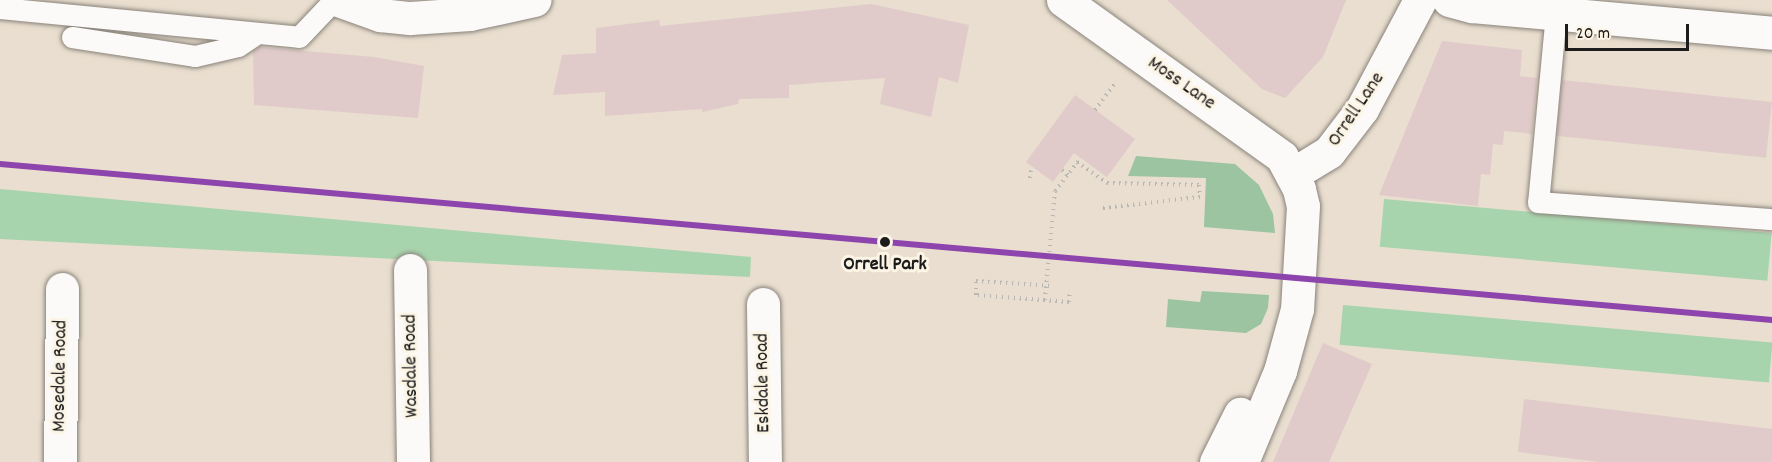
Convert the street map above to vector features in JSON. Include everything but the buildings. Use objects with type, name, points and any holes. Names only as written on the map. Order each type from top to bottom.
[{"type":"street","points":[[336,0],[380,15],[534,0]]},
{"type":"street","name":"Moss Lane","points":[[1063,0],[1259,139],[1282,157],[1293,174]]},
{"type":"street","name":"Orrell Lane","points":[[1293,174],[1329,152],[1362,109],[1420,0]]},
{"type":"street","points":[[1449,0],[1556,13],[1772,33]]},
{"type":"street","points":[[1242,462],[1287,349],[1297,309],[1303,206],[1293,174]]},
{"type":"street","name":"Wasdale Road","points":[[410,270],[413,462]]},
{"type":"street","name":"Mosedale Road","points":[[60,462],[62,289]]},
{"type":"street","name":"Eskdale Road","points":[[763,304],[765,462]]},
{"type":"street","points":[[1216,462],[1261,379],[1287,349]]},
{"type":"lane","points":[[0,9],[299,37],[336,0]]},
{"type":"lane","points":[[1556,13],[1538,202],[1772,219]]},
{"type":"lane","points":[[72,38],[195,56],[238,46],[256,34]]},
{"type":"path","points":[[1045,300],[1055,191],[1081,158]]},
{"type":"path","points":[[1077,162],[1107,183],[1199,185],[1200,197],[1103,208]]},
{"type":"path","points":[[1030,178],[1032,166]]},
{"type":"path","points":[[1062,170],[1068,175]]},
{"type":"path","points":[[1053,286],[976,281],[976,295],[1070,302],[1070,290]]},
{"type":"green space","points":[[1136,156],[1235,164],[1259,185],[1273,214],[1275,233],[1204,227],[1206,178],[1128,176]]},
{"type":"green space","points":[[0,189],[751,257],[750,277],[0,239]]},
{"type":"green space","points":[[1384,199],[1772,233],[1767,281],[1380,247]]},
{"type":"green space","points":[[1202,291],[1269,295],[1268,308],[1261,324],[1246,333],[1166,327],[1168,299],[1200,302]]},
{"type":"green space","points":[[1343,305],[1772,343],[1769,382],[1340,345]]},
{"type":"transit line","points":[[0,164],[1772,320]]},
{"type":"place","name":"Orrell Park","points":[[885,242]]}]
